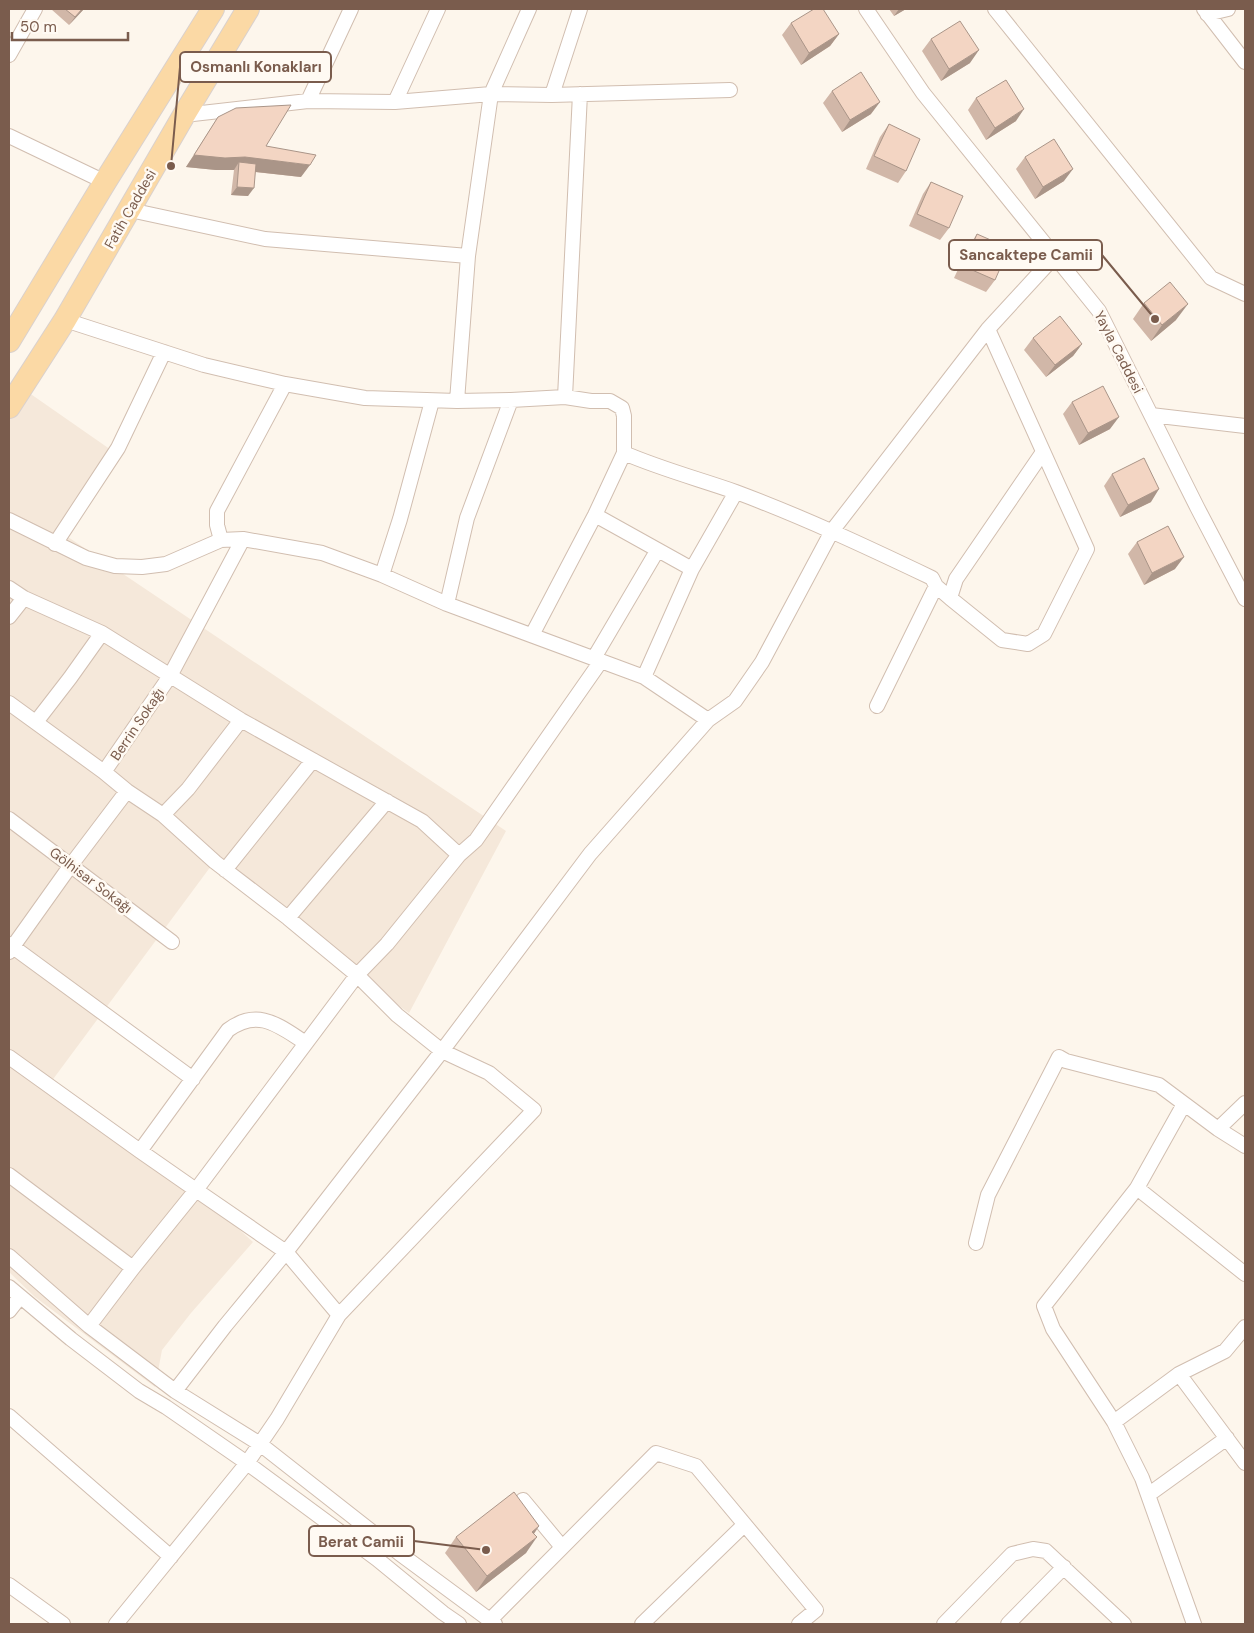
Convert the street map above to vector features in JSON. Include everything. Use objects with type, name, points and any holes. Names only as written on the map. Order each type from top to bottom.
[{"type":"main road","points":[[9,341],[213,9]]},
{"type":"main road","name":"Fatih Caddesi","points":[[9,407],[65,320],[248,9]]},
{"type":"street","points":[[9,55],[35,9]]},
{"type":"street","points":[[308,101],[351,9]]},
{"type":"street","points":[[395,102],[438,9]]},
{"type":"street","points":[[457,401],[468,256],[491,94],[530,9]]},
{"type":"street","points":[[552,94],[580,9]]},
{"type":"street","name":"Yayla Caddesi","points":[[866,9],[923,93],[1099,310],[1245,599]]},
{"type":"street","points":[[994,9],[1211,278],[1245,294]]},
{"type":"street","points":[[1206,11],[1228,9]]},
{"type":"street","points":[[1206,11],[1245,62]]},
{"type":"street","points":[[184,115],[308,101],[395,102],[491,94],[730,90]]},
{"type":"street","points":[[565,397],[580,94]]},
{"type":"street","points":[[9,136],[105,182]]},
{"type":"street","points":[[130,210],[265,238],[468,256]]},
{"type":"street","points":[[175,1391],[442,1051],[590,854],[708,720],[735,701],[762,662],[832,531],[988,329],[1055,256]]},
{"type":"street","points":[[65,320],[204,365],[284,384],[365,398],[457,401],[565,397],[592,401],[610,401],[622,408],[624,416],[624,453],[595,515],[532,635]]},
{"type":"street","points":[[624,453],[652,465],[736,492],[832,531],[932,578],[936,586],[1002,640],[1028,644],[1044,634],[1087,549],[988,329]]},
{"type":"street","points":[[55,544],[118,448],[164,352]]},
{"type":"street","points":[[221,540],[217,525],[217,511],[284,384]]},
{"type":"street","points":[[447,604],[467,518],[511,400]]},
{"type":"street","points":[[382,575],[400,519],[432,401]]},
{"type":"street","points":[[1151,415],[1245,426]]},
{"type":"street","points":[[950,598],[956,579],[1043,452]]},
{"type":"street","points":[[644,677],[692,569],[736,492]]},
{"type":"street","points":[[595,515],[692,569]]},
{"type":"street","points":[[9,520],[55,544],[100,563],[115,566],[142,567],[166,564],[221,540],[243,540],[322,553],[382,575],[447,604],[644,677],[708,720]]},
{"type":"street","name":"Berrin Sokağı","points":[[104,772],[170,676],[243,540]]},
{"type":"street","points":[[89,1326],[196,1190],[357,975],[388,944],[460,855],[476,840],[598,659],[657,551]]},
{"type":"street","points":[[876,706],[936,586]]},
{"type":"street","points":[[9,588],[24,598],[102,633],[241,720],[387,801],[422,822],[460,855]]},
{"type":"street","points":[[9,617],[24,598]]},
{"type":"street","points":[[36,722],[102,633]]},
{"type":"street","points":[[9,703],[104,772],[127,792],[163,815],[225,870],[288,918],[357,975],[397,1015],[442,1051],[489,1073],[534,1110],[339,1315],[277,1419],[247,1463],[116,1624]]},
{"type":"street","points":[[163,815],[188,788],[241,720]]},
{"type":"street","points":[[225,870],[313,760]]},
{"type":"street","points":[[127,792],[10,947],[193,1079]]},
{"type":"street","points":[[288,918],[387,801]]},
{"type":"street","name":"Gölhisar Sokağı","points":[[9,819],[172,942]]},
{"type":"street","points":[[140,1151],[228,1030],[245,1020],[254,1019],[272,1022],[306,1043]]},
{"type":"street","points":[[9,1057],[286,1252],[339,1315]]},
{"type":"street","points":[[976,1243],[988,1195],[1060,1057],[1066,1061],[1159,1085],[1218,1129],[1245,1146]]},
{"type":"street","points":[[1218,1129],[1245,1103]]},
{"type":"street","points":[[1184,1104],[1137,1188],[1044,1306],[1053,1329],[1114,1422],[1142,1478],[1194,1624]]},
{"type":"street","points":[[9,1175],[133,1268]]},
{"type":"street","points":[[1137,1188],[1245,1274]]},
{"type":"street","points":[[9,1256],[89,1326],[175,1391],[260,1444],[399,1553],[492,1622],[562,1547],[656,1453],[696,1466],[816,1610],[799,1624]]},
{"type":"street","points":[[9,1287],[71,1339],[139,1391],[166,1407],[247,1463],[377,1559],[438,1619],[459,1624]]},
{"type":"street","points":[[9,1311],[20,1297]]},
{"type":"street","points":[[1114,1422],[1179,1374],[1225,1351],[1245,1327]]},
{"type":"street","points":[[1179,1374],[1245,1463]]},
{"type":"street","points":[[9,1416],[171,1557]]},
{"type":"street","points":[[1148,1495],[1227,1438]]},
{"type":"street","points":[[523,1500],[562,1547]]},
{"type":"street","points":[[642,1624],[744,1525]]},
{"type":"street","points":[[944,1624],[1012,1554],[1033,1549],[1046,1551],[1124,1624]]},
{"type":"street","points":[[1008,1624],[1064,1567]]},
{"type":"street","points":[[9,1585],[63,1624]]},
{"type":"shaded area","points":[[12,381],[114,452],[68,537],[506,831],[409,1013],[357,975],[214,862],[48,1086],[196,1190],[253,1242],[191,1313],[162,1350],[155,1387],[35,1297],[9,1272],[9,386]]},
{"type":"building","points":[[65,9],[82,9],[75,17]]},
{"type":"building","points":[[814,9],[823,9],[839,34],[809,53],[791,23]]},
{"type":"building","points":[[960,21],[979,50],[949,69],[931,39]]},
{"type":"building","points":[[861,72],[880,102],[850,120],[832,91]]},
{"type":"building","points":[[1006,80],[1024,109],[995,128],[976,98]]},
{"type":"building","points":[[291,105],[266,146],[316,155],[310,165],[245,157],[225,158],[194,155],[218,117],[236,108]]},
{"type":"building","points":[[889,124],[920,139],[906,171],[874,156]]},
{"type":"building","points":[[1054,139],[1073,169],[1043,187],[1025,157]]},
{"type":"building","points":[[239,162],[256,164],[254,188],[237,187]]},
{"type":"building","points":[[931,182],[963,196],[949,228],[917,214]]},
{"type":"building","points":[[977,234],[1009,248],[995,280],[963,266]]},
{"type":"building","points":[[1170,282],[1188,304],[1162,325],[1144,303]]},
{"type":"building","points":[[1060,316],[1082,344],[1055,365],[1033,338]]},
{"type":"building","points":[[1103,386],[1119,417],[1088,433],[1072,402]]},
{"type":"building","points":[[1144,458],[1159,489],[1128,505],[1112,474]]},
{"type":"building","points":[[1168,526],[1184,557],[1152,573],[1137,542]]},
{"type":"building","points":[[514,1492],[539,1526],[532,1532],[537,1537],[487,1576],[456,1537]]},
{"type":"place","name":"Osmanlı Konakları","points":[[171,166]]},
{"type":"place","name":"Sancaktepe Camii","points":[[1155,319]]},
{"type":"place","name":"Berat Camii","points":[[486,1550]]}]
